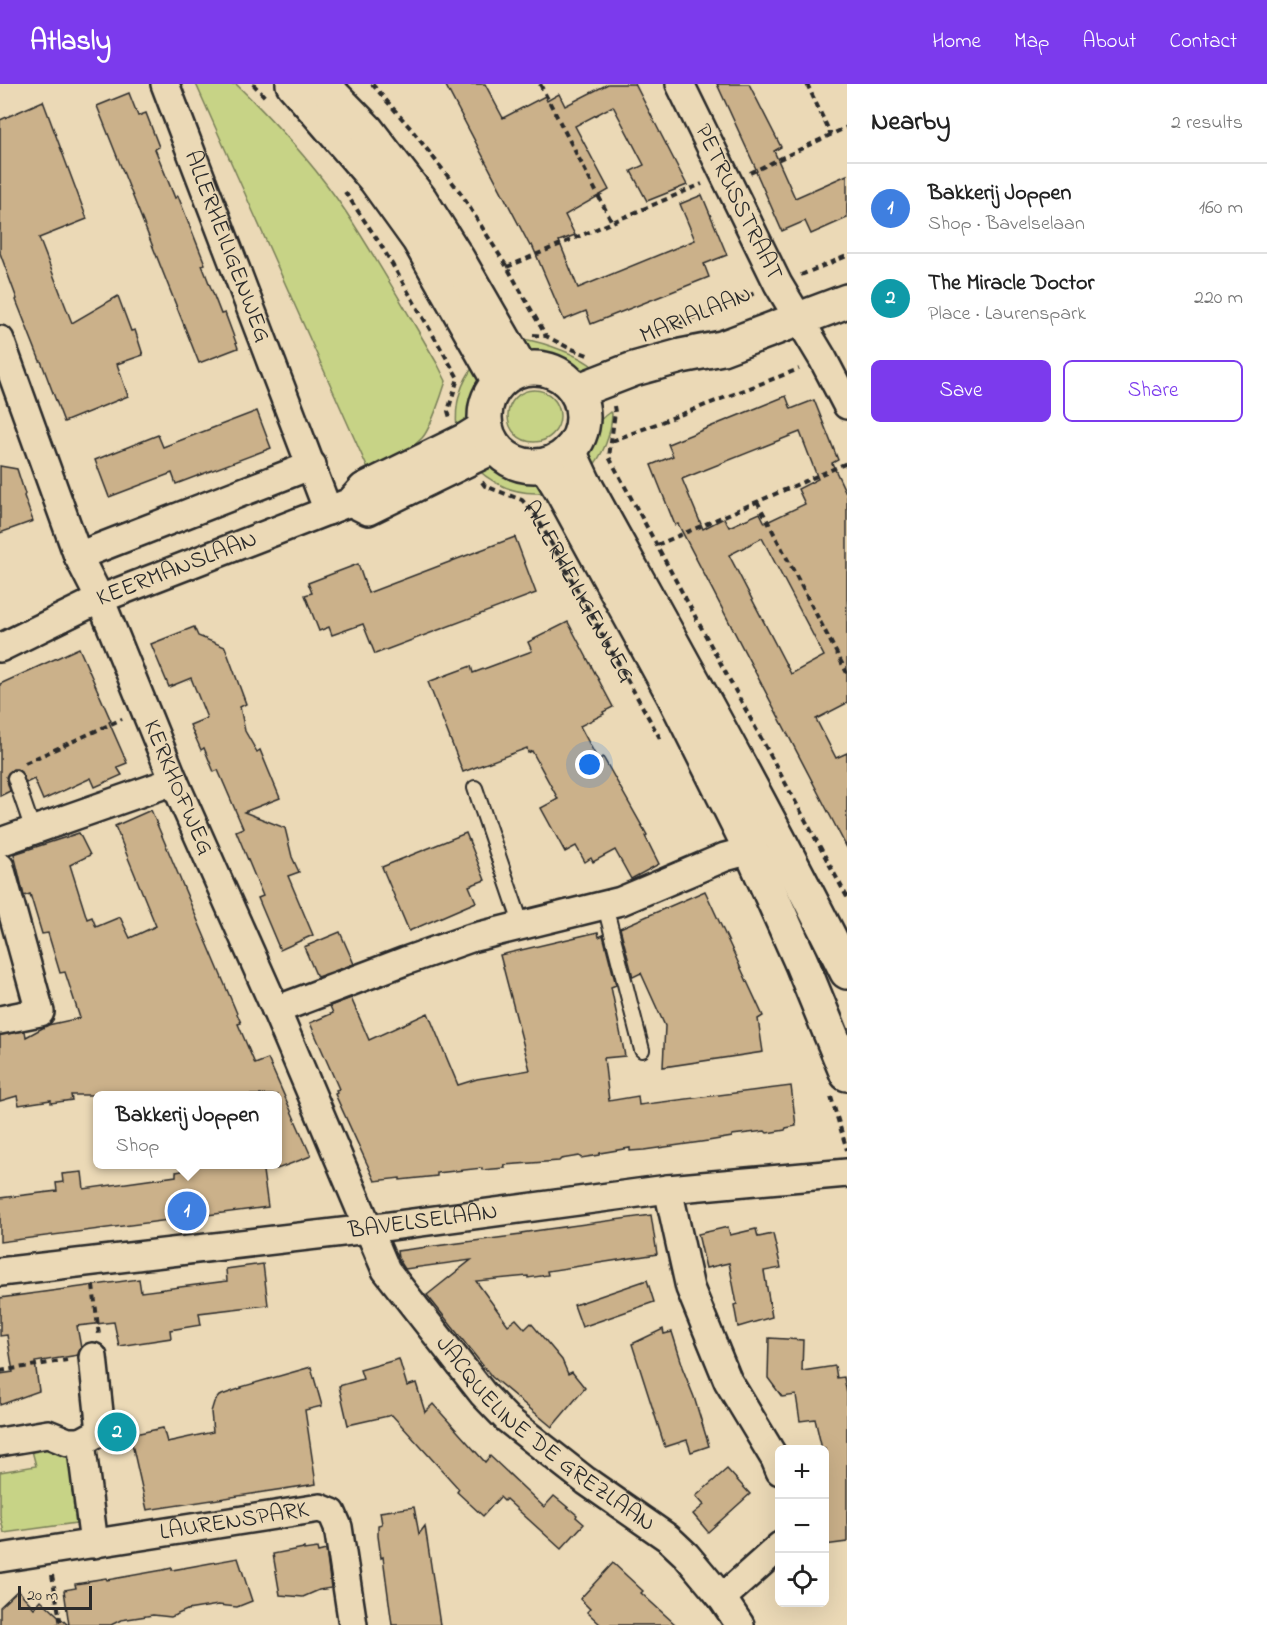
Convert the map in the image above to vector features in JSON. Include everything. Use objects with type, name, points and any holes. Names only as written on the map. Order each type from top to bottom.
[{"type":"main road","points":[[322,84],[367,130],[420,199],[457,258],[510,375]]},
{"type":"main road","points":[[280,92],[375,179],[510,375]]},
{"type":"main road","name":"MARIALAAN","points":[[591,401],[634,369],[722,348],[847,301]]},
{"type":"main road","points":[[542,368],[562,376],[591,401],[577,441],[558,458],[525,466],[505,457],[491,436],[484,420],[488,399],[510,375],[542,368]]},
{"type":"main road","points":[[558,458],[584,483],[696,684],[800,878],[847,972]]},
{"type":"main road","name":"ALLERHEILIGENWEG","points":[[558,458],[563,493],[674,696],[751,850],[802,964],[838,1083]]},
{"type":"street","name":"ALLERHEILIGENWEG","points":[[165,84],[312,465],[339,506]]},
{"type":"street","name":"PETRUSSTRAAT","points":[[680,84],[778,284],[823,359],[847,405]]},
{"type":"street","name":"KERKHOFWEG","points":[[0,340],[78,556],[99,599],[174,781],[276,1010],[368,1229]]},
{"type":"street","name":"KEERMANSLAAN","points":[[2,642],[99,599],[339,506],[363,487],[461,453],[491,436]]},
{"type":"street","points":[[78,556],[312,465]]},
{"type":"street","points":[[0,842],[174,781]]},
{"type":"street","points":[[276,1010],[405,960],[471,938],[621,902],[725,856],[751,850]]},
{"type":"street","points":[[0,867],[40,1012],[0,1020]]},
{"type":"street","name":"BAVELSELAAN","points":[[0,1272],[368,1229],[668,1189],[847,1173]]},
{"type":"street","points":[[668,1189],[690,1288],[728,1381],[775,1459]]},
{"type":"street","name":"JACQUELINE DE GREZLAAN","points":[[368,1229],[386,1270],[483,1394],[507,1419],[586,1481],[668,1538],[687,1555],[722,1598],[740,1625]]},
{"type":"street","points":[[0,1442],[48,1434],[68,1442],[81,1442],[101,1431],[93,1356]]},
{"type":"street","points":[[81,1442],[94,1544]]},
{"type":"street","name":"LAURENSPARK","points":[[0,1558],[320,1508],[332,1514],[338,1527],[353,1625]]},
{"type":"street","points":[[722,1598],[775,1550]]},
{"type":"lane","points":[[15,778],[33,830]]},
{"type":"lane","points":[[475,788],[522,926]]},
{"type":"lane","points":[[605,906],[642,1050]]},
{"type":"path","points":[[253,84],[280,92]]},
{"type":"path","points":[[372,84],[412,130],[460,192],[507,267],[546,336],[593,357]]},
{"type":"path","points":[[540,84],[612,222]]},
{"type":"path","points":[[807,84],[831,135]]},
{"type":"path","points":[[507,267],[612,222],[726,179],[847,127]]},
{"type":"path","name":"ALLERHEILIGENWEG","points":[[339,183],[381,245],[458,378],[448,411],[461,453],[485,486],[522,500],[535,514],[666,749]]},
{"type":"path","name":"MARIALAAN","points":[[669,327],[847,256]]},
{"type":"path","points":[[612,441],[823,359]]},
{"type":"path","points":[[591,401],[615,412],[609,457],[847,897]]},
{"type":"path","points":[[657,545],[847,463]]},
{"type":"path","points":[[757,501],[847,673]]},
{"type":"path","points":[[15,778],[25,771],[23,764],[144,709]]},
{"type":"path","points":[[838,1083],[847,1150]]},
{"type":"path","points":[[0,1371],[102,1355],[90,1261]]},
{"type":"path","points":[[48,1550],[61,1625]]},
{"type":"green space","points":[[196,84],[236,84],[294,145],[346,212],[438,365],[446,381],[436,411],[422,438],[403,452],[368,469]]},
{"type":"green space","points":[[523,339],[552,346],[573,355],[597,371],[581,373],[556,361],[531,353],[516,340]]},
{"type":"green space","points":[[476,363],[483,379],[481,389],[472,414],[462,427],[457,429],[456,411],[459,394]]},
{"type":"green space","points":[[534,390],[544,392],[552,398],[558,406],[560,416],[558,426],[552,434],[544,440],[534,442],[524,440],[516,434],[510,426],[508,416],[510,406],[516,398],[524,392]]},
{"type":"green space","points":[[610,412],[611,422],[606,444],[589,471],[585,454],[586,446],[597,424]]},
{"type":"green space","points":[[492,465],[536,479],[549,492],[528,493],[510,489],[492,481],[476,468]]},
{"type":"green space","points":[[49,1441],[74,1457],[83,1522],[4,1533],[0,1515],[0,1472],[36,1466],[30,1443]]},
{"type":"building","points":[[445,84],[485,84],[503,118],[545,96],[547,101],[559,94],[565,106],[608,84],[635,84],[687,185],[647,201],[631,171],[644,165],[613,106],[575,126],[609,190],[565,215],[575,235],[559,241],[578,288],[695,240],[680,204],[702,195],[727,255],[704,264],[709,277],[591,324],[586,311],[564,320],[532,245],[530,246]]},
{"type":"building","points":[[717,84],[749,84],[781,147],[774,151],[795,198],[847,175],[847,218],[811,234],[805,221],[782,231]]},
{"type":"building","points":[[129,93],[138,116],[146,113],[159,147],[155,149],[175,198],[178,196],[205,264],[202,265],[221,314],[225,313],[238,348],[199,363],[97,106]]},
{"type":"building","points":[[43,101],[87,219],[39,238],[72,323],[118,296],[131,331],[135,330],[143,355],[117,364],[128,396],[64,422],[0,253],[0,120]]},
{"type":"building","points":[[786,396],[791,409],[814,400],[838,460],[832,463],[847,495],[847,703],[816,719],[836,758],[847,753],[847,848],[678,524],[675,525],[651,465],[673,456],[668,444]],"holes":[[[800,432],[818,479],[798,489],[805,504],[765,523],[760,513],[729,527],[724,518],[703,529],[682,479]],[[762,538],[824,656],[791,674],[729,555]]]},
{"type":"building","points":[[257,411],[271,448],[176,484],[172,473],[109,497],[95,460],[158,435],[163,447]]},
{"type":"building","points":[[0,466],[17,469],[33,521],[0,533]]},
{"type":"building","points":[[515,537],[536,593],[375,654],[363,624],[332,635],[329,627],[319,631],[305,595],[312,593],[308,583],[358,564],[368,593]]},
{"type":"building","points":[[568,622],[613,707],[580,726],[598,760],[603,757],[647,835],[645,836],[659,864],[631,879],[615,850],[593,862],[591,858],[585,862],[576,846],[565,852],[541,808],[558,799],[532,751],[528,753],[527,748],[463,772],[428,682],[471,666],[473,673],[532,651],[528,642]]},
{"type":"building","points":[[194,627],[198,636],[225,647],[246,704],[240,707],[245,731],[257,752],[260,750],[280,798],[244,812],[285,828],[292,857],[299,872],[288,876],[313,935],[280,950],[258,898],[263,896],[236,831],[243,828],[218,770],[214,772],[204,748],[201,750],[190,725],[207,718],[191,678],[169,687],[151,644]]},
{"type":"building","points":[[79,648],[127,763],[117,767],[122,775],[95,787],[91,778],[43,800],[34,779],[26,783],[21,772],[13,769],[6,777],[10,791],[0,796],[0,684]]},
{"type":"building","points":[[151,810],[241,1023],[238,1024],[255,1064],[268,1059],[311,1156],[282,1167],[282,1091],[93,1091],[93,1095],[71,1095],[72,1100],[51,1103],[51,1100],[19,1105],[17,1096],[0,1101],[0,1035],[25,1031],[26,1037],[48,1025],[80,1018],[65,972],[60,973],[48,933],[42,934],[30,894],[24,896],[14,854],[79,833],[90,855],[70,865],[87,919],[92,917],[96,927],[120,917],[130,938],[156,926],[115,826]]},
{"type":"building","points":[[466,833],[485,880],[469,886],[476,902],[409,931],[382,867]]},
{"type":"building","points":[[705,891],[763,1016],[758,1019],[763,1052],[663,1067],[665,1026],[641,973],[633,977],[620,928]]},
{"type":"building","points":[[340,932],[354,964],[317,977],[304,947]]},
{"type":"building","points":[[598,932],[599,937],[603,935],[616,985],[611,987],[625,1056],[604,1058],[609,1101],[638,1096],[639,1105],[791,1086],[796,1126],[767,1133],[765,1131],[732,1135],[732,1137],[644,1150],[630,1151],[630,1148],[559,1161],[504,1165],[505,1168],[482,1170],[482,1168],[437,1173],[437,1176],[375,1181],[335,1094],[339,1089],[310,1023],[333,1013],[330,1006],[351,998],[369,1040],[428,1013],[458,1085],[477,1079],[530,1070],[500,955]]},
{"type":"building","points":[[182,1169],[263,1169],[268,1207],[0,1242],[0,1198],[57,1191],[56,1183],[63,1182],[62,1174],[82,1172],[84,1189],[176,1176],[176,1172],[182,1171]]},
{"type":"building","points":[[651,1215],[657,1254],[547,1271],[548,1275],[528,1278],[528,1276],[476,1281],[508,1325],[516,1319],[525,1329],[531,1323],[562,1360],[568,1374],[572,1372],[585,1388],[552,1427],[492,1377],[427,1295],[471,1260],[405,1269],[398,1258],[397,1251]]},
{"type":"building","points":[[728,1227],[730,1235],[756,1229],[758,1237],[773,1234],[781,1268],[764,1271],[772,1317],[738,1327],[734,1305],[737,1304],[729,1263],[706,1268],[698,1234]]},
{"type":"building","points":[[263,1264],[268,1305],[199,1313],[201,1325],[170,1330],[171,1338],[119,1346],[114,1322],[77,1326],[81,1348],[78,1355],[35,1362],[39,1391],[0,1405],[0,1374],[13,1372],[7,1335],[0,1336],[0,1298],[139,1279],[141,1292],[227,1281],[226,1269]]},
{"type":"building","points":[[647,1280],[654,1302],[582,1327],[574,1305]]},
{"type":"building","points":[[663,1329],[664,1334],[672,1332],[709,1446],[691,1452],[687,1440],[665,1447],[632,1344]]},
{"type":"building","points":[[769,1338],[803,1340],[802,1371],[835,1366],[837,1378],[844,1377],[847,1394],[847,1542],[829,1544],[829,1445],[821,1445],[815,1419],[800,1421],[796,1395],[782,1397],[768,1378]]},
{"type":"building","points":[[399,1359],[407,1386],[416,1383],[425,1412],[433,1404],[485,1462],[490,1456],[544,1507],[554,1496],[577,1515],[576,1517],[584,1524],[561,1549],[506,1499],[504,1501],[500,1497],[483,1516],[457,1492],[459,1489],[392,1415],[348,1425],[339,1386],[363,1379],[360,1370]]},
{"type":"building","points":[[311,1367],[322,1406],[305,1410],[316,1484],[147,1510],[130,1435],[163,1428],[167,1442],[213,1432],[211,1412],[219,1396],[241,1387]]},
{"type":"building","points":[[727,1469],[750,1494],[708,1532],[693,1514],[704,1505],[696,1496]]},
{"type":"building","points":[[414,1507],[419,1534],[425,1526],[440,1625],[392,1625],[378,1536],[378,1525],[382,1524],[380,1512]]},
{"type":"building","points":[[304,1548],[304,1550],[317,1548],[318,1552],[326,1550],[331,1588],[303,1597],[280,1595],[273,1554]]},
{"type":"building","points":[[238,1558],[252,1601],[237,1607],[218,1605],[187,1610],[171,1617],[153,1615],[121,1620],[111,1625],[69,1625],[64,1590],[76,1588],[75,1584]]},
{"type":"building","points":[[613,1563],[676,1625],[601,1625],[587,1612],[590,1609],[580,1599]]},
{"type":"building","points":[[18,1590],[34,1608],[41,1600],[68,1625],[0,1625],[0,1607]]},
{"type":"place","name":"Bakkerij Joppen","points":[[187,1211]]},
{"type":"place","name":"The Miracle Doctor","points":[[117,1432]]}]
